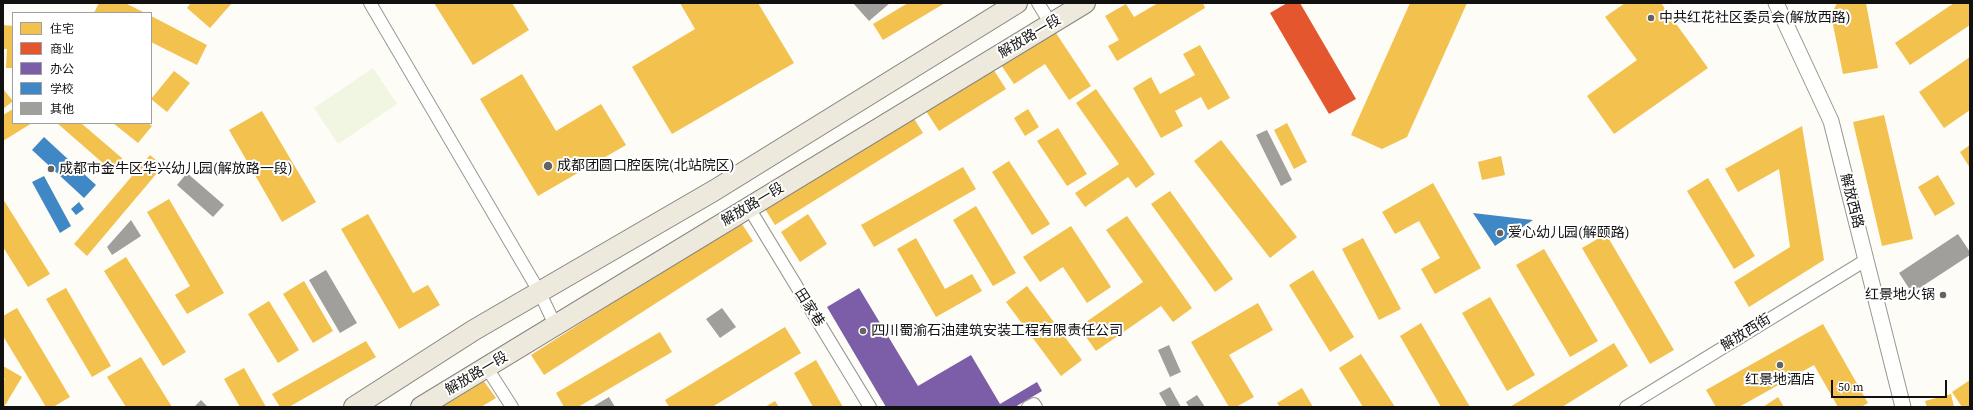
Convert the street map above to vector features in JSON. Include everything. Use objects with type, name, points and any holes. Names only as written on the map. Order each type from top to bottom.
[{"type":"main road","points":[[354,407],[474,330],[715,190],[1017,3]]},
{"type":"main road","name":"解放路一段","points":[[421,407],[1085,3]]},
{"type":"street","points":[[370,3],[540,293],[555,325]]},
{"type":"street","points":[[1038,3],[1051,24]]},
{"type":"street","name":"解放西路","points":[[1776,3],[1831,121],[1903,407]]},
{"type":"street","name":"田家巷","points":[[748,208],[870,407]]},
{"type":"street","name":"解放西街","points":[[1626,407],[1866,260]]},
{"type":"street","points":[[487,368],[512,407]]},
{"type":"street","points":[[1028,407],[1034,404],[1036,407]]},
{"type":"green space","points":[[373,68],[397,104],[338,144],[314,108]]},
{"type":"building: 住宅","points":[[99,3],[125,3],[143,12],[94,12]]},
{"type":"building: 住宅","points":[[191,3],[232,3],[210,28],[187,8]]},
{"type":"building: 住宅","points":[[434,3],[512,3],[529,30],[473,65]]},
{"type":"building: 住宅","points":[[680,3],[758,3],[794,63],[672,134],[632,67],[695,29]]},
{"type":"building: 住宅","points":[[908,3],[945,3],[883,40],[873,24]]},
{"type":"building: 住宅","points":[[1158,3],[1203,3],[1205,8],[1117,61],[1108,46],[1119,40],[1105,16],[1126,4],[1134,17]]},
{"type":"building: 住宅","points":[[1410,3],[1467,3],[1407,137],[1382,149],[1351,135]]},
{"type":"building: 住宅","points":[[1625,3],[1661,3],[1708,68],[1614,134],[1587,96],[1637,60],[1605,17]]},
{"type":"building: 住宅","points":[[1837,3],[1866,3],[1878,68],[1843,74],[1831,15]]},
{"type":"building: 住宅","points":[[1954,3],[1970,3],[1970,25],[1910,65],[1895,43]]},
{"type":"building: 住宅","points":[[152,17],[207,45],[197,65],[152,42]]},
{"type":"building: 住宅","points":[[3,25],[12,26],[12,68],[6,68],[7,49],[3,49]]},
{"type":"building: 住宅","points":[[1054,30],[1091,86],[1069,100],[1045,64],[1014,84],[1001,65]]},
{"type":"building: 住宅","points":[[1200,45],[1230,98],[1208,110],[1201,97],[1175,111],[1183,126],[1161,138],[1133,88],[1151,77],[1160,94],[1195,75],[1183,54]]},
{"type":"building: 住宅","points":[[1970,57],[1970,110],[1944,128],[1919,92]]},
{"type":"building: 住宅","points":[[993,69],[1006,89],[939,131],[926,111]]},
{"type":"building: 住宅","points":[[174,71],[190,83],[167,112],[152,100],[152,98]]},
{"type":"building: 住宅","points":[[522,74],[556,131],[601,104],[626,145],[538,196],[480,99]]},
{"type":"building: 住宅","points":[[3,89],[12,102],[3,109]]},
{"type":"building: 住宅","points":[[1096,89],[1155,174],[1136,188],[1128,177],[1085,207],[1075,193],[1119,164],[1076,103]]},
{"type":"building: 住宅","points":[[1028,109],[1039,127],[1025,136],[1014,118]]},
{"type":"building: 住宅","points":[[12,110],[12,124],[30,124],[3,141],[3,115]]},
{"type":"building: 住宅","points":[[262,111],[316,202],[282,222],[229,130]]},
{"type":"building: 住宅","points":[[1884,115],[1913,239],[1882,246],[1853,122]]},
{"type":"building: 住宅","points":[[913,117],[923,133],[775,225],[765,209]]},
{"type":"building: 住宅","points":[[1287,123],[1307,162],[1294,169],[1274,130]]},
{"type":"building: 住宅","points":[[58,124],[82,124],[123,159],[112,171]]},
{"type":"building: 住宅","points":[[114,124],[149,124],[152,126],[138,143]]},
{"type":"building: 住宅","points":[[1802,126],[1824,260],[1749,307],[1734,282],[1790,247],[1779,169],[1738,192],[1725,169]]},
{"type":"building: 住宅","points":[[1058,128],[1087,174],[1067,186],[1037,141]]},
{"type":"building: 住宅","points":[[1221,140],[1297,237],[1270,258],[1194,161]]},
{"type":"building: 住宅","points":[[1970,145],[1970,168],[1960,152]]},
{"type":"building: 住宅","points":[[150,155],[163,166],[87,256],[74,244]]},
{"type":"building: 住宅","points":[[1501,156],[1505,175],[1482,180],[1478,162]]},
{"type":"building: 住宅","points":[[1009,161],[1050,224],[1032,235],[992,172]]},
{"type":"building: 住宅","points":[[963,167],[976,189],[874,247],[861,225]]},
{"type":"building: 住宅","points":[[1938,175],[1955,204],[1935,216],[1918,187]]},
{"type":"building: 住宅","points":[[1708,178],[1755,256],[1734,269],[1687,191]]},
{"type":"building: 住宅","points":[[1433,183],[1481,268],[1435,294],[1421,269],[1440,258],[1419,221],[1395,234],[1382,212]]},
{"type":"building: 住宅","points":[[1170,191],[1233,279],[1215,292],[1151,204]]},
{"type":"building: 住宅","points":[[3,199],[50,274],[28,287],[3,247]]},
{"type":"building: 住宅","points":[[169,199],[224,293],[187,314],[175,295],[190,286],[147,212]]},
{"type":"building: 住宅","points":[[976,206],[1016,273],[993,286],[953,220]]},
{"type":"building: 住宅","points":[[368,214],[413,293],[428,285],[440,305],[399,329],[341,229]]},
{"type":"building: 住宅","points":[[808,214],[827,244],[800,262],[781,232]]},
{"type":"building: 住宅","points":[[1127,216],[1192,308],[1173,322],[1161,306],[1096,351],[1079,327],[1143,282],[1106,230]]},
{"type":"building: 住宅","points":[[740,221],[753,241],[544,375],[531,355]]},
{"type":"building: 住宅","points":[[1071,226],[1111,287],[1087,303],[1063,267],[1040,282],[1023,257]]},
{"type":"building: 住宅","points":[[1606,234],[1674,350],[1650,364],[1582,248]]},
{"type":"building: 住宅","points":[[916,238],[945,289],[972,274],[982,291],[936,317],[897,249]]},
{"type":"building: 住宅","points":[[1363,238],[1401,309],[1379,320],[1342,249]]},
{"type":"building: 住宅","points":[[1544,249],[1598,341],[1570,357],[1516,265]]},
{"type":"building: 住宅","points":[[126,257],[186,352],[163,366],[104,271]]},
{"type":"building: 住宅","points":[[1313,270],[1354,337],[1330,352],[1289,285]]},
{"type":"building: 住宅","points":[[304,281],[333,331],[313,343],[283,294]]},
{"type":"building: 住宅","points":[[1027,286],[1082,360],[1061,376],[1006,302]]},
{"type":"building: 住宅","points":[[66,288],[111,366],[92,377],[46,299]]},
{"type":"building: 住宅","points":[[1490,297],[1535,375],[1507,391],[1462,313]]},
{"type":"building: 住宅","points":[[269,301],[299,350],[278,363],[248,314]]},
{"type":"building: 住宅","points":[[1258,303],[1273,330],[1229,355],[1254,397],[1236,407],[1229,407],[1191,342]]},
{"type":"building: 住宅","points":[[17,308],[70,397],[53,407],[46,407],[3,336],[3,316]]},
{"type":"building: 住宅","points":[[1421,323],[1470,407],[1441,407],[1400,336]]},
{"type":"building: 住宅","points":[[1823,324],[1868,403],[1861,407],[1838,407],[1814,365],[1739,407],[1716,407],[1706,390]]},
{"type":"building: 住宅","points":[[785,327],[801,353],[712,407],[669,407],[665,400]]},
{"type":"building: 住宅","points":[[660,332],[672,352],[578,407],[564,407],[556,393]]},
{"type":"building: 住宅","points":[[366,341],[376,357],[289,407],[280,407],[272,394]]},
{"type":"building: 住宅","points":[[1614,343],[1628,366],[1562,407],[1510,407]]},
{"type":"building: 住宅","points":[[1361,354],[1395,407],[1363,407],[1339,368]]},
{"type":"building: 住宅","points":[[141,357],[172,407],[126,407],[107,377]]},
{"type":"building: 住宅","points":[[816,360],[843,407],[813,407],[794,373]]},
{"type":"building: 住宅","points":[[3,366],[22,377],[4,407],[3,382],[5,379],[3,378]]},
{"type":"building: 住宅","points":[[244,368],[266,407],[240,407],[224,379]]},
{"type":"building: 住宅","points":[[483,380],[496,398],[481,407],[441,407]]},
{"type":"building: 住宅","points":[[1970,380],[1970,407],[1962,407],[1952,392]]},
{"type":"building: 住宅","points":[[1302,388],[1313,407],[1280,407],[1277,403]]},
{"type":"building: 住宅","points":[[1951,394],[1954,407],[1927,407],[1925,401]]},
{"type":"building: 住宅","points":[[1778,397],[1784,407],[1763,407]]},
{"type":"building: 住宅","points":[[775,401],[779,407],[765,407]]},
{"type":"building: 商业","points":[[1287,3],[1300,3],[1356,99],[1329,114],[1270,13]]},
{"type":"building: 办公","name":"四川蜀渝石油建筑安装工程有限责任公司","points":[[859,288],[918,386],[971,355],[1000,404],[1037,382],[1042,391],[1015,407],[886,407],[827,307]]},
{"type":"building: 学校","points":[[44,137],[96,185],[84,198],[32,150]]},
{"type":"building: 学校","points":[[44,176],[71,226],[60,233],[32,182]]},
{"type":"building: 学校","points":[[79,202],[84,209],[76,215],[71,209]]},
{"type":"building: 学校","name":"爱心幼儿园(解颐路)","points":[[1473,213],[1533,220],[1495,246]]},
{"type":"building: 其他","points":[[853,3],[890,3],[869,21]]},
{"type":"building: 其他","points":[[1267,130],[1292,180],[1281,186],[1256,135]]},
{"type":"building: 其他","points":[[187,173],[224,205],[213,217],[177,185]]},
{"type":"building: 其他","points":[[131,220],[141,236],[112,255],[107,247]]},
{"type":"building: 其他","points":[[1958,234],[1970,252],[1970,255],[1912,293],[1899,273]]},
{"type":"building: 其他","points":[[326,270],[357,323],[340,333],[309,280]]},
{"type":"building: 其他","points":[[722,308],[736,327],[720,338],[706,319]]},
{"type":"building: 其他","points":[[1169,345],[1181,372],[1170,377],[1158,350]]},
{"type":"building: 其他","points":[[1170,387],[1181,407],[1167,407],[1159,393]]},
{"type":"building: 其他","points":[[1197,395],[1205,407],[1189,407],[1186,402]]},
{"type":"building: 其他","points":[[609,397],[615,407],[592,407]]},
{"type":"building: 其他","points":[[201,400],[208,407],[194,407]]},
{"type":"place","name":"中共红花社区委员会(解放西路)","points":[[1651,18]]},
{"type":"place","name":"成都团圆口腔医院(北站院区)","points":[[548,166]]},
{"type":"place","name":"成都市金牛区华兴幼儿园(解放路一段)","points":[[51,169]]},
{"type":"place","name":"爱心幼儿园(解颐路)","points":[[1500,233]]},
{"type":"place","name":"红景地火锅","points":[[1943,295]]},
{"type":"place","name":"四川蜀渝石油建筑安装工程有限责任公司","points":[[863,331]]},
{"type":"place","name":"红景地酒店","points":[[1780,365]]}]
